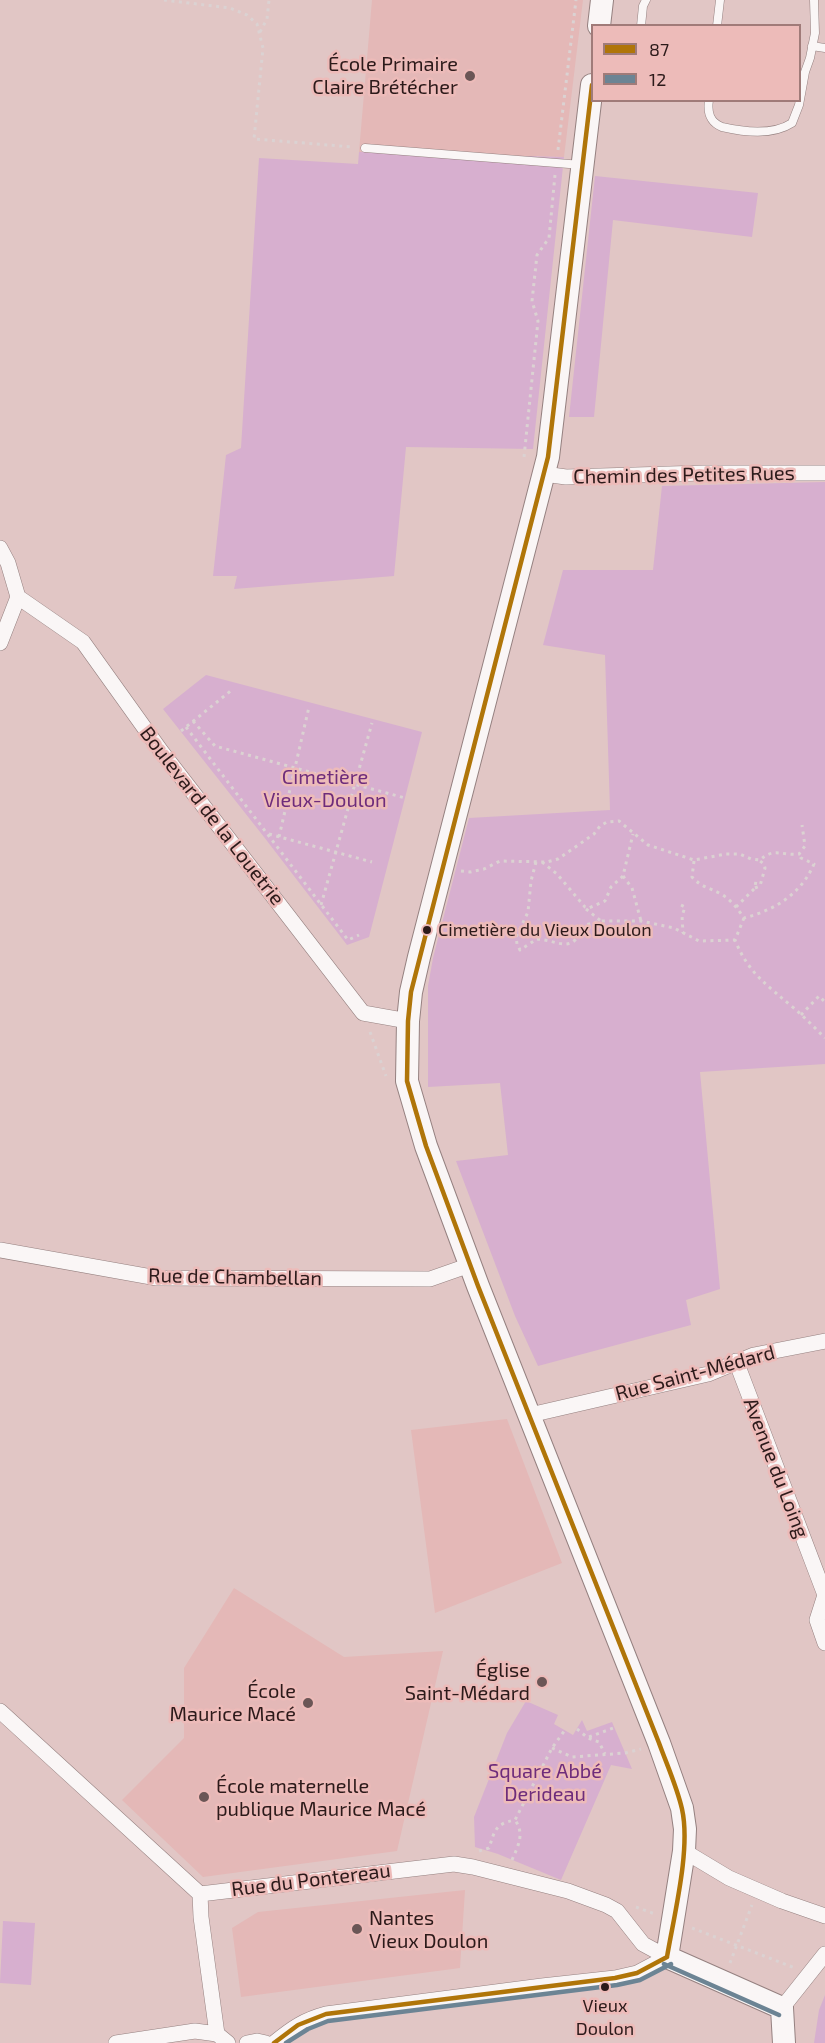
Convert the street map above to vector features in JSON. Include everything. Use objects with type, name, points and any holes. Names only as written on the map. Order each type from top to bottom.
[{"type":"street","points":[[600,24],[603,0]]},
{"type":"street","points":[[591,95],[544,474],[418,957],[408,1021],[407,1080],[426,1146],[470,1265],[659,1743],[682,1808],[685,1829],[684,1851],[667,1957]]},
{"type":"street","name":"Chemin des Petites Rues","points":[[544,474],[566,477],[704,473],[825,473]]},
{"type":"street","points":[[0,548],[8,563],[18,597],[0,644]]},
{"type":"street","name":"Boulevard de la Louetrie","points":[[18,597],[83,642],[161,751],[363,1013],[408,1021]]},
{"type":"street","name":"Rue de Chambellan","points":[[0,1250],[158,1278],[430,1280],[470,1265]]},
{"type":"street","name":"Rue Saint-Médard","points":[[530,1415],[708,1374],[754,1355],[825,1341]]},
{"type":"street","name":"Avenue du Loing","points":[[736,1361],[825,1595],[817,1620],[825,1642]]},
{"type":"street","points":[[0,1711],[200,1894],[201,1917],[225,2041],[195,2031],[185,2031],[116,2043]]},
{"type":"street","points":[[684,1851],[729,1878],[825,1916]]},
{"type":"street","name":"Rue du Pontereau","points":[[200,1894],[443,1864],[473,1867],[568,1891],[606,1905],[617,1911],[643,1944],[667,1957]]},
{"type":"street","points":[[667,1957],[782,2008]]},
{"type":"street","points":[[274,2043],[307,2019],[326,2014],[615,1978],[638,1973],[667,1957]]},
{"type":"street","points":[[784,2043],[782,2008],[819,1965]]},
{"type":"street","points":[[247,2043],[257,2041],[266,2043]]},
{"type":"lane","points":[[641,24],[646,0]]},
{"type":"lane","points":[[717,24],[720,0]]},
{"type":"lane","points":[[801,92],[815,33],[814,0]]},
{"type":"lane","points":[[812,46],[825,48]]},
{"type":"lane","points":[[709,102],[711,119],[716,124],[722,127],[765,132],[786,127],[792,123],[796,117],[799,102]]},
{"type":"lane","points":[[365,148],[583,166]]},
{"type":"path","points":[[164,0],[230,8],[247,15],[257,24],[263,48],[254,139],[365,148]]},
{"type":"path","points":[[260,34],[267,20],[269,0]]},
{"type":"path","points":[[524,457],[538,321],[532,300],[537,255],[549,237],[576,0]]},
{"type":"path","points":[[181,731],[233,689]]},
{"type":"path","points":[[279,837],[309,707]]},
{"type":"path","points":[[193,721],[215,746],[405,798]]},
{"type":"path","points":[[321,905],[372,723]]},
{"type":"path","points":[[186,727],[348,940],[359,935]]},
{"type":"path","points":[[442,867],[470,872],[484,869],[500,861],[542,862],[558,859],[589,838],[607,822],[619,821],[648,845],[694,860],[726,854],[740,854],[764,864],[760,886],[736,907]]},
{"type":"path","points":[[757,860],[767,853],[799,854],[805,846],[802,825]]},
{"type":"path","points":[[267,833],[372,862]]},
{"type":"path","points":[[585,907],[589,908],[604,901],[611,887],[623,876],[633,834]]},
{"type":"path","points":[[744,918],[759,914],[785,901],[808,878],[814,864],[801,858],[799,854]]},
{"type":"path","points":[[694,860],[692,877],[697,883],[704,888],[718,892],[736,907],[744,918]]},
{"type":"path","points":[[536,862],[528,912],[516,937],[520,950],[537,939],[544,939],[563,946],[580,937],[585,925],[602,921],[641,921],[674,928],[699,941],[735,940]]},
{"type":"path","points":[[542,862],[557,874],[585,907],[602,921]]},
{"type":"path","points":[[623,876],[632,888],[641,921]]},
{"type":"path","points":[[755,888],[756,880]]},
{"type":"path","points":[[681,905],[685,907],[682,916],[683,933]]},
{"type":"path","points":[[744,918],[735,940],[748,967],[825,1038]]},
{"type":"path","points":[[801,1015],[819,996],[825,1002]]},
{"type":"path","points":[[588,1738],[616,1727]]},
{"type":"path","points":[[577,1729],[588,1738],[599,1742],[605,1754]]},
{"type":"path","points":[[515,1820],[552,1748],[565,1730]]},
{"type":"path","points":[[552,1748],[572,1757],[643,1749]]},
{"type":"path","points":[[477,1851],[489,1848],[496,1828],[505,1822],[515,1820]]},
{"type":"path","points":[[507,1875],[521,1838],[521,1828],[515,1820]]},
{"type":"path","points":[[723,1982],[758,1891]]},
{"type":"path","points":[[636,1907],[737,1946],[819,1965]]},
{"type":"shaded area","name":"École Primaire Claire Brétécher","points":[[372,0],[583,0],[564,157],[359,152]]},
{"type":"shaded area","points":[[507,1419],[562,1563],[435,1613],[411,1430]]},
{"type":"shaded area","name":"École Maurice Macé","points":[[234,1588],[344,1657],[443,1651],[397,1851],[203,1877],[122,1800],[184,1738],[184,1668]]},
{"type":"shaded area","points":[[465,1890],[460,1968],[241,1997],[232,1928],[258,1912]]},
{"type":"green space","points":[[359,152],[564,157],[533,449],[406,447],[394,576],[234,589],[237,576],[213,576],[226,455],[241,448],[259,158],[358,164]]},
{"type":"green space","points":[[595,176],[758,193],[752,237],[613,220],[594,417],[569,417]]},
{"type":"green space","points":[[825,482],[825,1064],[700,1072],[720,1289],[686,1300],[691,1325],[538,1366],[515,1316],[456,1161],[508,1155],[500,1083],[428,1087],[428,986],[469,818],[610,810],[605,655],[543,645],[563,570],[653,570],[662,486]]},
{"type":"green space","name":"Cimetière Vieux-Doulon","points":[[206,675],[422,732],[369,937],[347,945],[163,709]]},
{"type":"green space","name":"Square Abbé Derideau","points":[[526,1701],[558,1715],[554,1724],[573,1735],[582,1720],[587,1731],[612,1722],[632,1769],[611,1765],[561,1880],[475,1847],[474,1817],[507,1733]]},
{"type":"green space","points":[[3,1921],[35,1923],[31,1985],[0,1983]]},
{"type":"green space","points":[[825,1995],[825,2043],[814,2043],[819,2010]]},
{"type":"transit line","name":"87","points":[[591,93],[548,457],[411,992],[407,1081],[426,1146],[478,1286],[675,1784],[682,1809],[684,1843],[683,1862],[667,1957]]},
{"type":"transit line","name":"87","points":[[274,2043],[298,2025],[326,2014],[615,1978],[637,1973],[667,1957]]},
{"type":"transit line","name":"12","points":[[664,1964],[779,2015]]},
{"type":"transit line","name":"12","points":[[286,2043],[308,2029],[328,2021],[617,1985],[640,1980],[671,1964]]},
{"type":"place","name":"École Primaire Claire Brétécher","points":[[470,76]]},
{"type":"place","name":"Cimetière du Vieux Doulon","points":[[427,930]]},
{"type":"place","name":"Église Saint-Médard","points":[[542,1682]]},
{"type":"place","name":"École Maurice Macé","points":[[308,1703]]},
{"type":"place","name":"École maternelle publique Maurice Macé","points":[[204,1797]]},
{"type":"place","name":"Nantes Vieux Doulon","points":[[357,1929]]},
{"type":"place","name":"Vieux Doulon","points":[[605,1987]]}]
